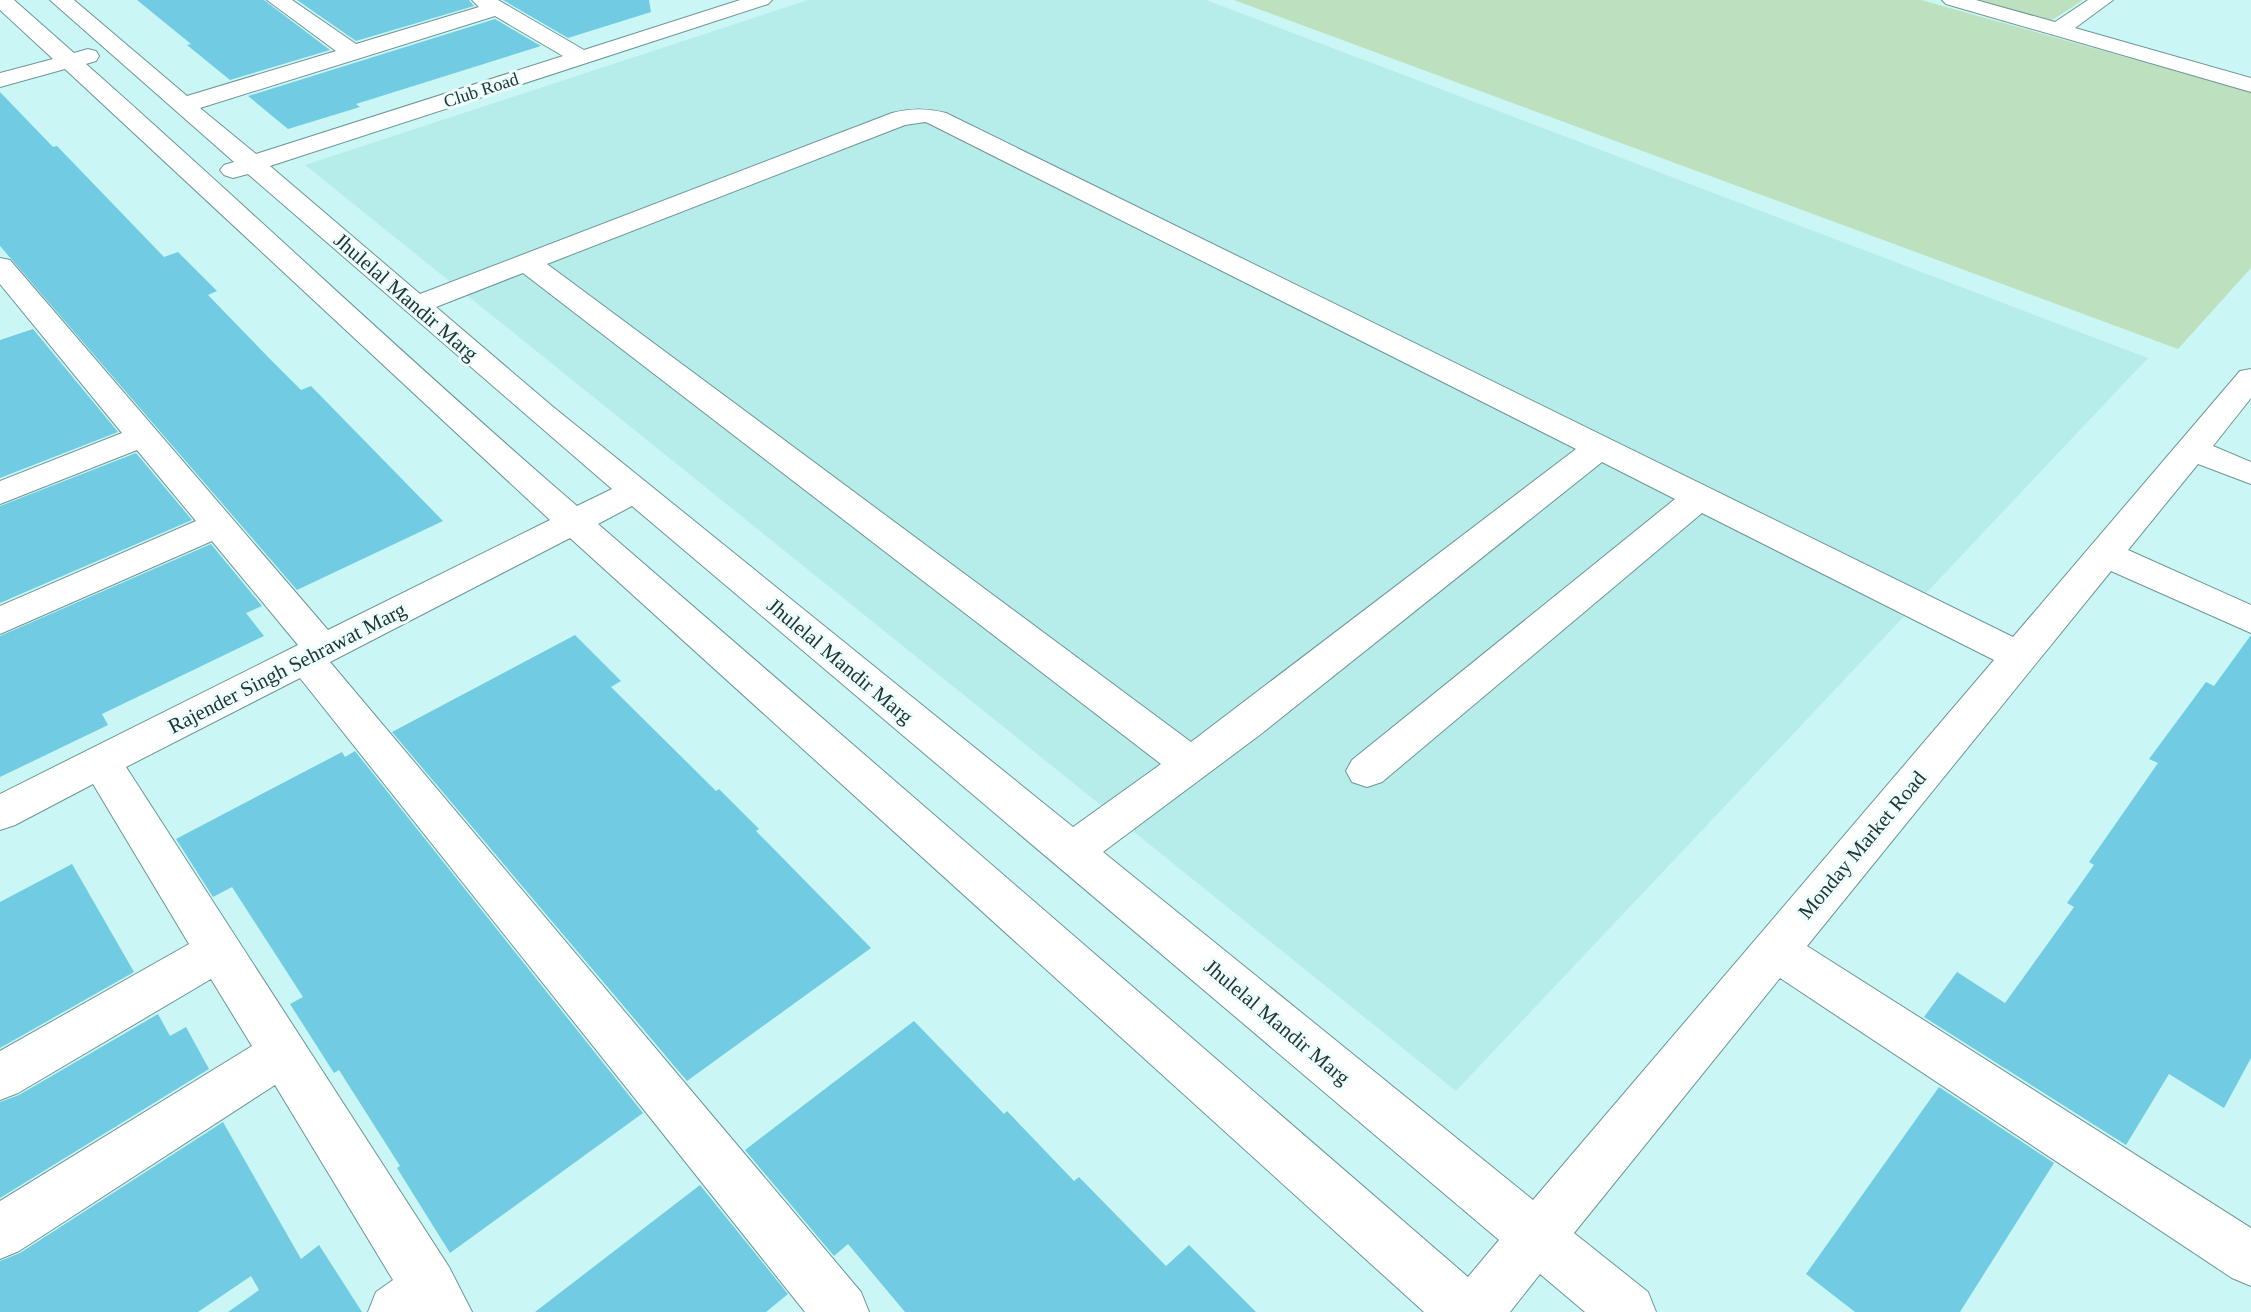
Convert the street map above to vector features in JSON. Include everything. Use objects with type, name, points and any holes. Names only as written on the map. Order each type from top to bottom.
[{"type":"street","points":[[1,0],[202,180],[574,523],[1466,1312]]},
{"type":"street","name":"Jhulelal Mandir Marg","points":[[61,0],[635,491],[1628,1312]]},
{"type":"street","points":[[278,0],[355,54]]},
{"type":"street","name":"Club Road","points":[[202,180],[761,0]]},
{"type":"street","points":[[1954,0],[2058,30],[2233,70],[2251,85]]},
{"type":"street","points":[[2058,30],[2102,0]]},
{"type":"street","points":[[184,105],[355,54],[490,4],[581,57]]},
{"type":"street","points":[[0,80],[117,48]]},
{"type":"street","points":[[416,305],[901,118],[926,115],[950,124],[2019,656]]},
{"type":"street","points":[[527,262],[1191,764]]},
{"type":"street","points":[[0,267],[14,304],[144,436],[218,525],[314,654],[841,1312]]},
{"type":"street","name":"Monday Market Road","points":[[1474,1312],[2251,378]]},
{"type":"street","points":[[0,493],[144,436]]},
{"type":"street","points":[[1071,852],[1247,723],[1599,448]]},
{"type":"street","points":[[2192,449],[2251,474]]},
{"type":"street","name":"Rajender Singh Sehrawat Marg","points":[[0,813],[635,491]]},
{"type":"street","points":[[1367,771],[1698,498]]},
{"type":"street","points":[[0,621],[218,525]]},
{"type":"street","points":[[2105,554],[2251,620]]},
{"type":"street","points":[[100,762],[283,1053],[423,1304]]},
{"type":"street","points":[[0,1077],[219,950]]},
{"type":"street","points":[[1776,950],[2251,1259]]},
{"type":"street","points":[[0,1232],[283,1053]]},
{"type":"shaded area","points":[[808,0],[1206,0],[2148,358],[1456,1091],[305,165]]},
{"type":"green space","points":[[1234,0],[1921,0],[2251,92],[2251,268],[2178,349]]},
{"type":"green space","points":[[1970,0],[2083,0],[2049,22]]},
{"type":"building","points":[[137,0],[264,0],[330,50],[230,80]]},
{"type":"building","points":[[297,0],[469,0],[474,6],[356,41]]},
{"type":"building","points":[[503,0],[649,0],[651,12],[568,38]]},
{"type":"building","points":[[495,19],[541,46],[356,104],[360,107],[288,129],[248,96]]},
{"type":"building","points":[[0,92],[53,147],[57,146],[164,257],[178,252],[217,291],[208,295],[268,357],[301,390],[311,386],[443,521],[297,590],[0,246]]},
{"type":"building","points":[[33,329],[118,432],[0,478],[0,340]]},
{"type":"building","points":[[136,453],[192,520],[0,603],[0,506]]},
{"type":"building","points":[[211,544],[262,606],[246,613],[264,636],[102,714],[108,725],[0,777],[0,636]]},
{"type":"building","points":[[575,635],[621,681],[611,687],[716,791],[719,789],[759,829],[756,831],[871,948],[687,1081],[392,732]]},
{"type":"building","points":[[2251,635],[2251,1058],[2224,1108],[2169,1074],[2126,1145],[1924,1017],[1957,972],[2005,1003],[2074,907],[2067,903],[2094,865],[2089,862],[2158,763],[2149,759],[2206,682],[2214,686]]},
{"type":"building","points":[[355,751],[643,1113],[450,1253],[397,1168],[400,1166],[339,1070],[334,1073],[290,1004],[303,997],[232,887],[213,897],[176,839],[342,752],[345,757]]},
{"type":"building","points":[[72,864],[134,972],[0,1048],[0,902]]},
{"type":"building","points":[[158,1014],[170,1036],[186,1027],[209,1069],[0,1198],[0,1102],[19,1095]]},
{"type":"building","points":[[914,1021],[1004,1114],[1007,1111],[1074,1181],[1079,1177],[1166,1266],[1189,1245],[1256,1312],[905,1312],[848,1244],[834,1256],[745,1150]]},
{"type":"building","points":[[1939,1087],[2054,1163],[1960,1312],[1855,1312],[1806,1274]]},
{"type":"building","points":[[223,1122],[301,1259],[319,1245],[362,1312],[228,1312],[259,1290],[251,1276],[198,1312],[0,1312],[0,1261],[20,1253]]},
{"type":"building","points":[[700,1185],[788,1294],[766,1312],[535,1312]]}]
